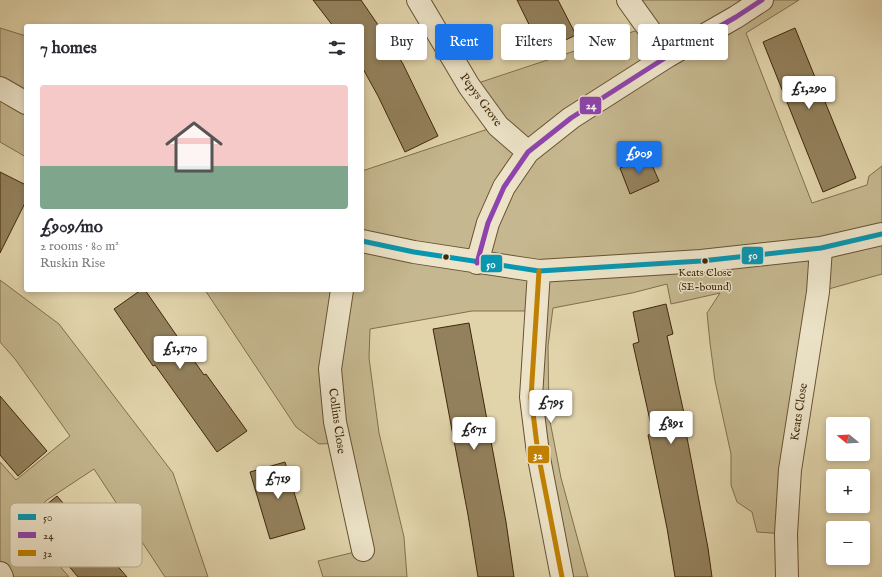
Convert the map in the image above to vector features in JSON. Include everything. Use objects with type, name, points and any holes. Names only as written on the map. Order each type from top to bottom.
[{"type":"street","name":"Pepys Grove","points":[[418,0],[473,92],[498,126],[528,152]]},
{"type":"street","points":[[628,0],[645,24]]},
{"type":"street","points":[[724,24],[762,0]]},
{"type":"street","points":[[477,263],[488,223],[504,187],[528,152],[571,118],[662,60]]},
{"type":"street","points":[[0,88],[24,102]]},
{"type":"street","points":[[364,241],[477,263],[539,272],[701,261],[821,248],[882,234]]},
{"type":"street","name":"Keats Close","points":[[787,577],[786,534],[790,470],[818,292],[821,248]]},
{"type":"street","points":[[539,272],[531,397],[538,453],[562,577]]},
{"type":"street","name":"Collins Close","points":[[342,292],[330,369],[336,429],[363,550]]},
{"type":"street","points":[[0,573],[2,577]]},
{"type":"shaded area","points":[[625,0],[799,0],[746,33],[812,203],[867,185],[869,176],[882,166],[882,274],[818,292],[786,534],[757,532],[752,512],[737,502],[731,485],[731,454],[715,381],[707,313],[720,293],[671,304],[667,284],[632,293],[553,308],[548,346],[549,416],[561,478],[588,577],[562,577],[538,453],[536,311],[472,311],[370,329],[369,358],[379,433],[404,537],[407,577],[323,577],[318,561],[363,550],[339,443],[319,444],[296,427],[206,292],[364,292],[364,170],[497,126],[469,86],[547,60],[566,60],[566,54],[574,51],[574,60],[630,60],[630,33],[638,30],[638,60],[728,60],[728,24],[638,24]]},
{"type":"shaded area","points":[[0,28],[24,35],[24,156],[0,142]]},
{"type":"shaded area","points":[[0,280],[59,324],[173,473],[208,577],[165,577],[142,542],[142,503],[116,503],[94,469],[44,503],[10,503],[10,567],[60,567],[69,577],[2,577],[0,573],[0,462],[16,480],[70,436],[15,359],[0,342]]},
{"type":"building","points":[[313,0],[361,0],[377,24],[376,24],[376,60],[401,60],[403,64],[438,136],[405,152],[364,71],[364,24],[331,24]]},
{"type":"building","points":[[517,0],[558,0],[574,31],[574,36],[566,40],[566,24],[529,24]]},
{"type":"building","points":[[795,28],[856,178],[823,192],[763,42]]},
{"type":"building","points":[[648,156],[659,181],[630,194],[620,168]]},
{"type":"building","points":[[0,172],[24,184],[24,205],[0,253]]},
{"type":"building","points":[[138,292],[146,292],[204,375],[206,374],[247,431],[217,452],[155,365],[153,366],[114,309]]},
{"type":"building","points":[[666,304],[673,334],[667,336],[687,427],[685,427],[708,548],[712,577],[675,577],[667,528],[648,435],[653,434],[633,344],[639,342],[633,312]]},
{"type":"building","points":[[469,323],[506,522],[514,577],[478,577],[468,515],[433,329]]},
{"type":"building","points":[[0,396],[47,451],[18,476],[0,455]]},
{"type":"building","points":[[285,462],[305,529],[270,539],[250,472]]},
{"type":"building","points":[[57,496],[63,503],[48,503]]},
{"type":"building","points":[[70,567],[118,567],[127,577],[78,577]]},
{"type":"transit line","name":"24","points":[[477,263],[488,223],[504,187],[528,152],[571,118],[668,56],[736,17],[762,0]]},
{"type":"transit line","name":"50","points":[[364,241],[414,252],[539,271],[701,261],[821,248],[882,234]]},
{"type":"transit line","name":"32","points":[[539,271],[531,397],[538,453],[562,577]]},
{"type":"place","name":"Keats Close (SE-bound)","points":[[705,261]]}]
